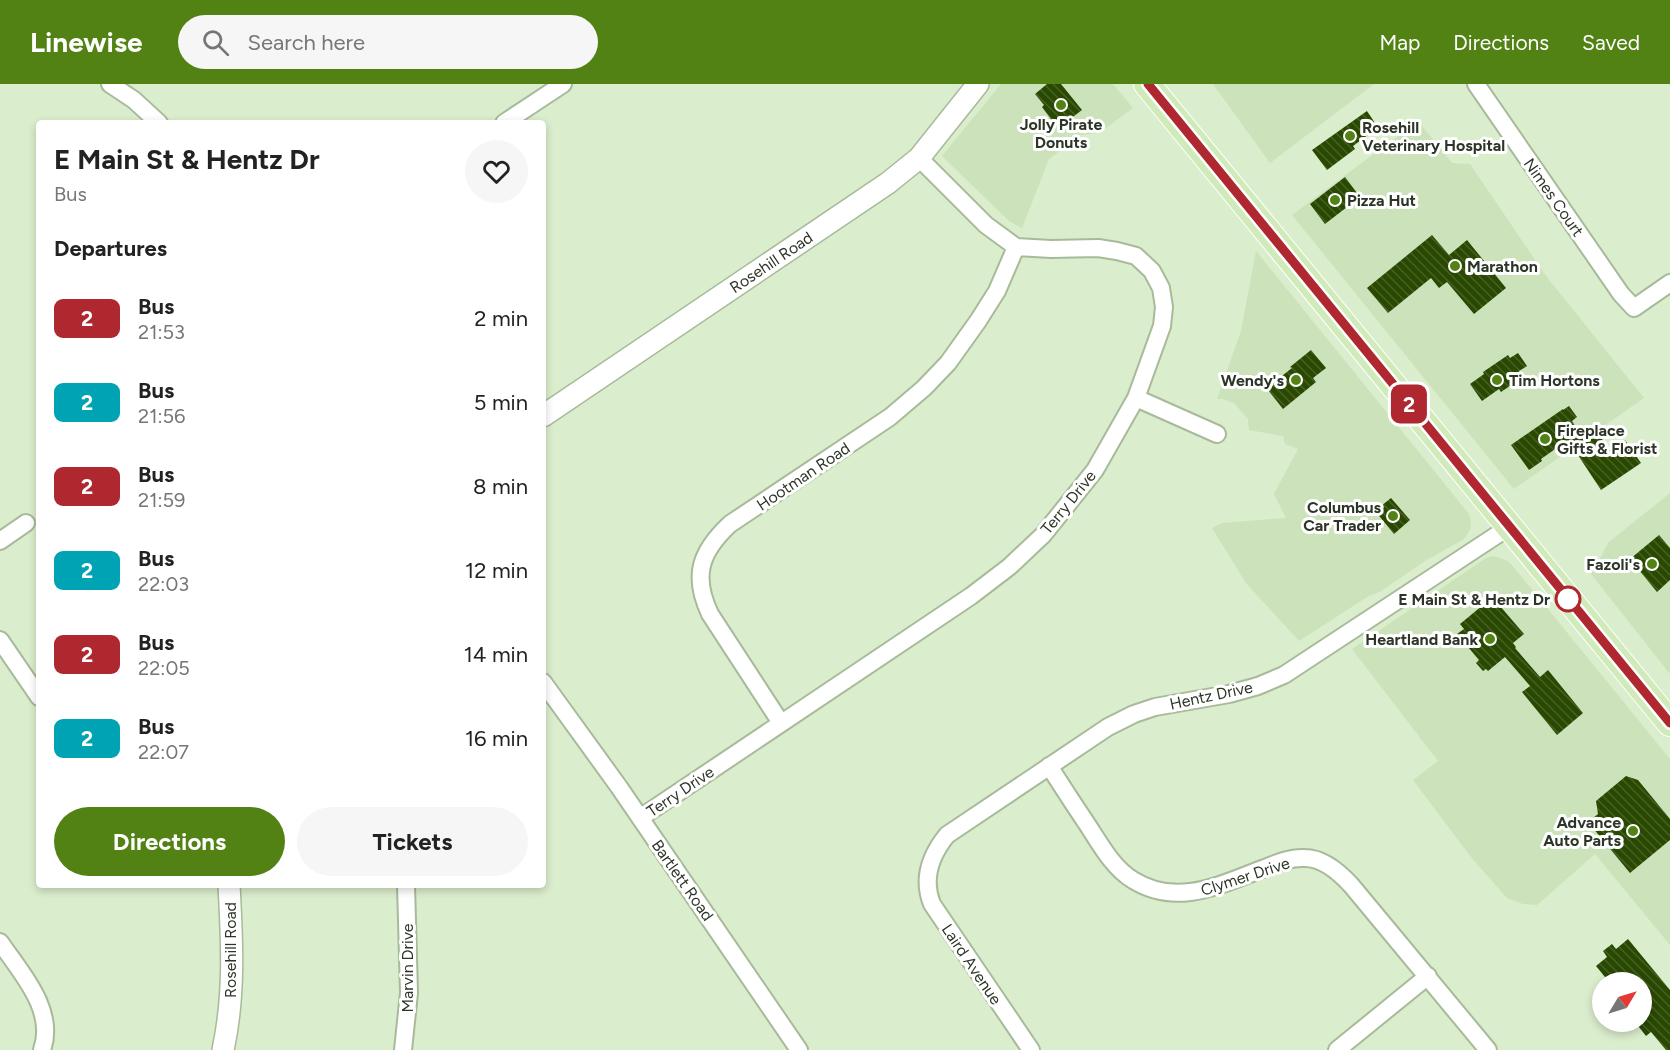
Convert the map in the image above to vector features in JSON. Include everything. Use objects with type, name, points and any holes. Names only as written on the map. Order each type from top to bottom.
[{"type":"main road","points":[[1147,84],[1670,723]]},
{"type":"street","points":[[110,84],[134,100],[156,120]]},
{"type":"street","points":[[509,120],[563,84]]},
{"type":"street","name":"Rosehill Road","points":[[546,414],[870,196],[919,158],[978,84]]},
{"type":"street","name":"Nimes Court","points":[[1476,84],[1621,294],[1634,308],[1670,283]]},
{"type":"street","points":[[919,158],[986,225],[1016,247]]},
{"type":"street","name":"Terry Drive","points":[[640,818],[971,596],[1009,567],[1043,535],[1095,470],[1136,398],[1162,326],[1164,307],[1161,288],[1152,271],[1136,256],[1098,248],[1016,247]]},
{"type":"street","name":"Hootman Road","points":[[782,723],[710,614],[703,599],[700,582],[702,565],[708,549],[730,524],[890,417],[924,388],[948,363],[978,321],[997,291],[1016,247]]},
{"type":"street","points":[[1136,398],[1217,434]]},
{"type":"street","points":[[0,541],[26,524]]},
{"type":"street","name":"Hentz Drive","points":[[928,873],[931,859],[946,835],[1108,727],[1155,707],[1229,694],[1258,686],[1284,675],[1509,527]]},
{"type":"street","points":[[0,640],[36,694]]},
{"type":"street","name":"Bartlett Road","points":[[546,686],[800,1050]]},
{"type":"street","name":"Clymer Drive","points":[[1049,766],[1105,852],[1132,880],[1150,889],[1189,894],[1280,862],[1306,858],[1319,861],[1337,871],[1352,885],[1488,1050]]},
{"type":"street","name":"Laird Avenue","points":[[928,873],[929,896],[938,915],[1031,1050]]},
{"type":"street","name":"Rosehill Road","points":[[223,1050],[232,970],[229,888]]},
{"type":"street","name":"Marvin Drive","points":[[403,1050],[409,993],[406,888]]},
{"type":"street","points":[[0,942],[35,993],[45,1016],[44,1045]]},
{"type":"street","points":[[1337,1050],[1428,976]]},
{"type":"shaded area","points":[[1001,84],[1113,84],[1133,108],[1099,133],[1081,135],[1049,159],[1022,228],[1009,221],[942,156]]},
{"type":"shaded area","points":[[1213,84],[1374,84],[1270,163]]},
{"type":"shaded area","points":[[1418,121],[1452,163],[1470,164],[1546,276],[1644,398],[1514,489],[1292,215]]},
{"type":"shaded area","points":[[1256,251],[1469,514],[1471,523],[1470,530],[1464,539],[1299,641],[1246,583],[1212,528],[1222,523],[1286,518],[1274,494],[1298,449],[1285,444],[1283,436],[1249,430],[1248,419],[1234,403],[1217,399],[1241,331]]},
{"type":"shaded area","points":[[1670,493],[1670,674],[1591,574],[1609,542]]},
{"type":"shaded area","points":[[1493,556],[1506,560],[1512,565],[1670,759],[1670,945],[1595,854],[1537,905],[1523,904],[1507,898],[1471,857],[1413,780],[1438,761],[1352,649],[1486,558]]},
{"type":"building","name":"Jolly Pirate Donuts","points":[[1047,84],[1061,84],[1082,110],[1061,126],[1056,120],[1053,122],[1035,94]]},
{"type":"building","name":"Rosehill Veterinary Hospital","points":[[1367,111],[1375,123],[1369,128],[1372,132],[1353,146],[1355,149],[1327,170],[1312,150]]},
{"type":"building","name":"Pizza Hut","points":[[1345,177],[1360,197],[1325,224],[1310,204]]},
{"type":"building","name":"Marathon","points":[[1432,235],[1449,255],[1467,240],[1506,288],[1474,314],[1447,282],[1439,288],[1431,278],[1388,313],[1367,288]]},
{"type":"building","name":"Wendy's","points":[[1311,350],[1326,368],[1313,378],[1316,382],[1283,409],[1268,390],[1292,368],[1290,367]]},
{"type":"building","name":"Tim Hortons","points":[[1518,353],[1527,366],[1519,371],[1523,377],[1501,392],[1499,389],[1482,401],[1470,384],[1508,355],[1510,358]]},
{"type":"building","points":[[1569,406],[1577,417],[1572,421],[1584,440],[1597,431],[1609,450],[1625,440],[1641,463],[1601,490],[1568,440],[1529,470],[1511,445]]},
{"type":"building","name":"Columbus Car Trader","points":[[1391,498],[1410,520],[1394,534],[1375,511]]},
{"type":"building","name":"Fazoli's","points":[[1659,535],[1670,548],[1670,580],[1657,592],[1630,559]]},
{"type":"building","points":[[1494,599],[1524,634],[1513,643],[1515,648],[1540,677],[1548,670],[1583,713],[1557,735],[1522,692],[1530,686],[1505,657],[1488,671],[1486,669],[1483,671],[1476,663],[1479,660],[1457,634],[1464,629],[1460,624],[1489,600],[1490,602]]},
{"type":"building","name":"Advance Auto Parts","points":[[1626,776],[1638,780],[1670,819],[1670,840],[1630,873],[1588,822],[1598,814],[1596,801]]},
{"type":"building","points":[[1628,939],[1670,990],[1670,1050],[1666,1050],[1651,1032],[1652,972],[1601,972],[1596,966],[1607,957],[1603,951],[1612,944],[1616,949]]},
{"type":"bus line","name":"2","points":[[1148,84],[1670,723]]},
{"type":"place","name":"Jolly Pirate Donuts","points":[[1061,105]]},
{"type":"place","name":"Rosehill Veterinary Hospital","points":[[1350,136]]},
{"type":"place","name":"Pizza Hut","points":[[1335,200]]},
{"type":"place","name":"Marathon","points":[[1455,266]]},
{"type":"place","name":"Wendy's","points":[[1296,380]]},
{"type":"place","name":"Tim Hortons","points":[[1497,380]]},
{"type":"place","name":"Fireplace Gifts & Florist","points":[[1545,439]]},
{"type":"place","name":"Columbus Car Trader","points":[[1393,516]]},
{"type":"place","name":"Fazoli's","points":[[1652,564]]},
{"type":"place","name":"E Main St & Hentz Dr","points":[[1568,599]]},
{"type":"place","name":"Heartland Bank","points":[[1490,639]]},
{"type":"place","name":"Advance Auto Parts","points":[[1633,831]]}]
